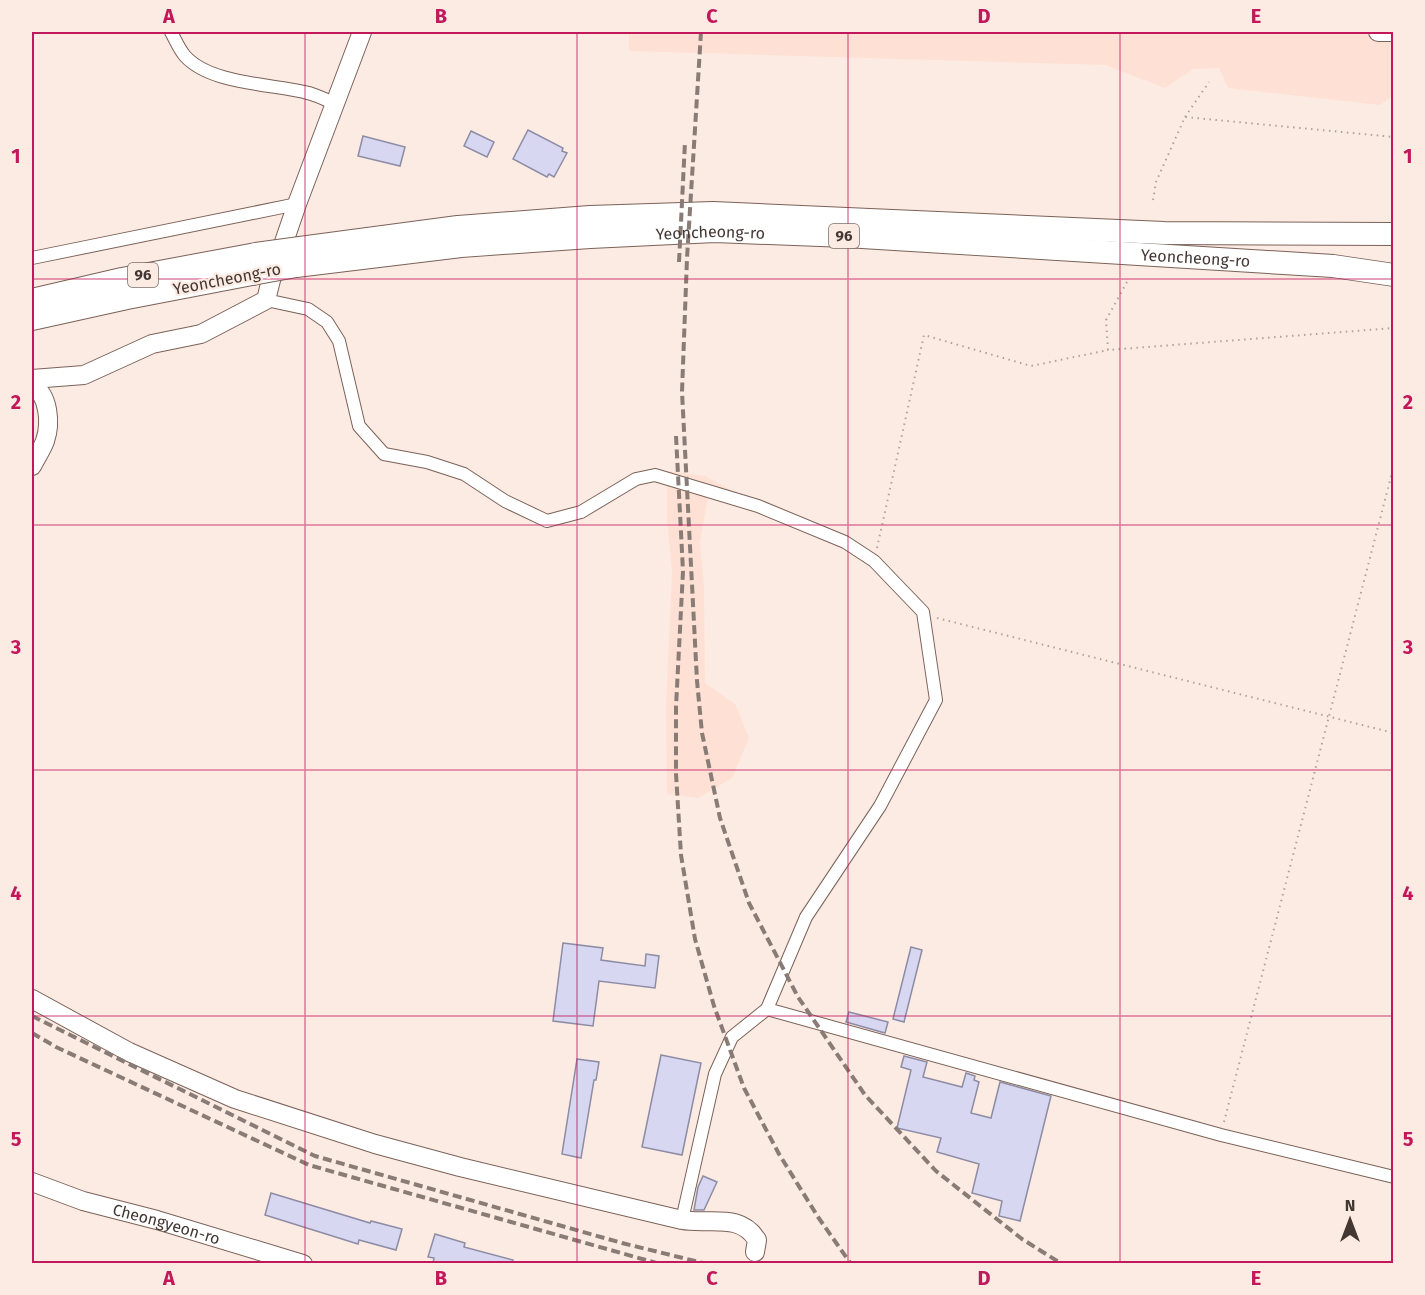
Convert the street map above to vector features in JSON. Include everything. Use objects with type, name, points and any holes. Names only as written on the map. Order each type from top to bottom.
[{"type":"highway","name":"Yeoncheong-ro","points":[[32,300],[122,279],[254,264],[458,227],[590,217],[712,213],[1164,233],[1394,234]]},
{"type":"highway","name":"Yeoncheong-ro","points":[[298,257],[715,231],[846,236],[1333,266],[1394,274]]},
{"type":"highway","points":[[1164,233],[1394,246]]},
{"type":"highway","name":"Yeoncheong-ro","points":[[32,320],[127,298],[254,264]]},
{"type":"highway","points":[[1333,266],[1394,268]]},
{"type":"street","points":[[171,32],[185,56],[214,73],[242,82],[304,92],[335,104]]},
{"type":"street","points":[[266,300],[297,204],[362,32]]},
{"type":"street","points":[[1378,32],[1394,32]]},
{"type":"street","points":[[32,258],[297,204]]},
{"type":"street","points":[[32,379],[84,375],[152,344],[201,334],[266,300],[308,309],[327,322],[339,341],[359,426],[384,454],[427,462],[464,474],[506,501],[547,521],[580,512],[636,479],[655,475],[758,506],[845,542],[874,561],[924,612],[936,700],[880,806],[806,917],[767,1010],[732,1037],[715,1074],[682,1220]]},
{"type":"street","points":[[32,385],[39,389],[48,412],[45,440],[32,466]]},
{"type":"street","points":[[32,999],[129,1052],[235,1099],[375,1144],[460,1167],[682,1220],[729,1221],[741,1224],[752,1231],[757,1240],[755,1252]]},
{"type":"street","points":[[767,1010],[1221,1136],[1394,1177]]},
{"type":"street","name":"Cheongyeon-ro","points":[[32,1182],[83,1201],[303,1263]]},
{"type":"path","points":[[1153,200],[1156,182],[1185,117],[1209,82]]},
{"type":"path","points":[[1185,117],[1394,137]]},
{"type":"path","points":[[1108,350],[1106,320],[1127,282]]},
{"type":"path","points":[[874,561],[924,335],[1031,366],[1108,350],[1394,328]]},
{"type":"path","points":[[1221,1136],[1394,465]]},
{"type":"path","points":[[924,612],[949,621],[1394,733]]},
{"type":"shaded area","points":[[629,32],[1393,32],[1393,96],[1380,105],[1228,88],[1219,68],[1193,69],[1165,88],[1105,65],[629,51]]},
{"type":"shaded area","points":[[667,471],[705,476],[735,492],[731,504],[709,491],[700,542],[704,586],[705,683],[735,704],[749,738],[732,778],[698,798],[667,794],[666,707],[672,571],[667,520]]},
{"type":"building","points":[[528,130],[563,148],[562,151],[567,153],[554,177],[549,174],[547,177],[513,159]]},
{"type":"building","points":[[471,131],[494,142],[487,157],[464,146]]},
{"type":"building","points":[[363,136],[405,147],[400,166],[358,156]]},
{"type":"building","points":[[563,943],[603,948],[601,960],[645,966],[646,954],[659,956],[655,988],[599,981],[593,1026],[553,1021]]},
{"type":"building","points":[[911,947],[922,950],[904,1022],[893,1019]]},
{"type":"building","points":[[849,1012],[888,1022],[885,1033],[846,1022]]},
{"type":"building","points":[[661,1055],[701,1063],[682,1155],[642,1147]]},
{"type":"building","points":[[904,1056],[927,1062],[923,1077],[962,1087],[966,1073],[975,1076],[974,1080],[979,1082],[971,1113],[991,1118],[1000,1082],[1051,1096],[1020,1221],[999,1216],[1002,1201],[972,1193],[979,1164],[937,1152],[941,1138],[897,1128],[911,1070],[901,1067]]},
{"type":"building","points":[[577,1059],[599,1062],[581,1158],[562,1154]]},
{"type":"building","points":[[703,1176],[717,1182],[704,1210],[694,1210],[698,1187]]},
{"type":"building","points":[[271,1193],[370,1223],[371,1221],[402,1229],[396,1250],[359,1240],[358,1244],[265,1215]]},
{"type":"building","points":[[435,1234],[465,1243],[464,1247],[513,1260],[512,1263],[433,1263],[434,1258],[428,1257]]},
{"type":"railway","points":[[701,32],[687,258],[682,392],[697,681],[702,733],[720,818],[749,903],[798,997],[865,1095],[936,1171],[1022,1239],[1062,1264]]},
{"type":"railway","points":[[679,262],[685,142]]},
{"type":"railway","points":[[676,436],[683,571],[676,707],[676,774],[681,855],[695,939],[714,1006],[744,1088],[779,1154],[818,1217],[851,1264]]},
{"type":"railway","points":[[32,1016],[315,1156],[622,1243],[707,1264]]},
{"type":"railway","points":[[32,1033],[56,1047],[309,1165],[660,1264]]}]
